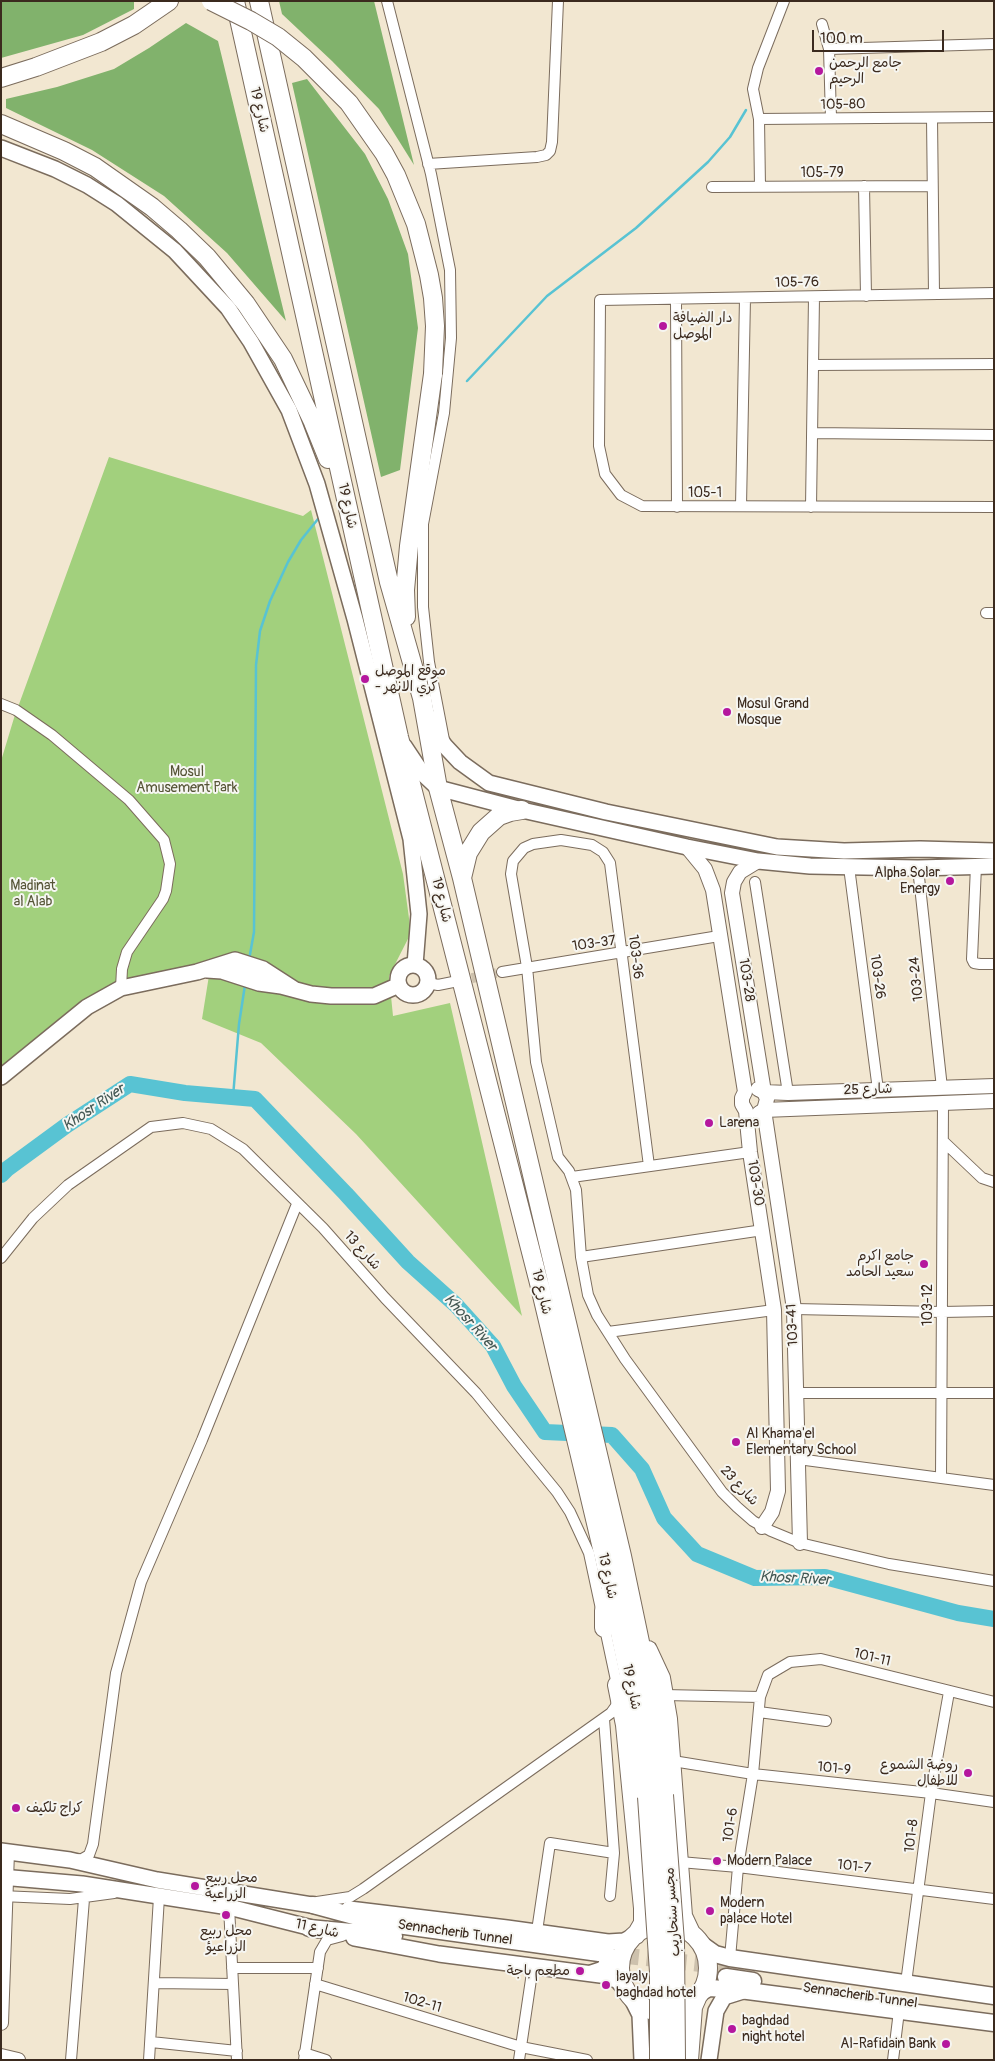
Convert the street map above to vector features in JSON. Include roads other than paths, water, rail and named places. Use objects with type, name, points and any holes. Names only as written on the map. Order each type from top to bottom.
[{"type":"highway","points":[[1,78],[45,64],[101,42],[134,25],[169,1]]},
{"type":"highway","points":[[211,1],[278,37],[304,58],[349,104],[384,153],[396,175],[416,224],[429,275],[435,326],[433,374],[407,565],[406,609],[412,662]]},
{"type":"highway","name":"شارع 19","points":[[235,1],[352,529],[369,639],[399,737],[540,1287],[613,1556],[636,1625],[654,1719],[655,1796]]},
{"type":"highway","name":"شارع 19","points":[[259,1],[389,582],[422,698],[438,788],[462,878],[558,1285],[613,1556],[609,1577],[655,1796]]},
{"type":"highway","points":[[1,124],[64,151],[95,167],[152,208],[179,230],[207,257],[246,304],[283,360],[313,422],[352,529]]},
{"type":"highway","points":[[462,878],[468,853],[481,832],[499,816],[522,810]]},
{"type":"highway","points":[[604,1628],[604,1611],[609,1590],[609,1577]]},
{"type":"highway","points":[[636,1625],[658,1670],[664,1695],[673,1761],[683,1916],[686,1927],[706,1954],[708,1971],[706,1983],[692,2007],[689,2060]]},
{"type":"highway","points":[[617,1685],[625,1725],[643,1908],[643,1923],[626,1947],[621,1961],[621,1977],[628,1993],[644,2007],[667,2012],[682,2008],[699,1996]]},
{"type":"highway","name":"مجسر سنحاريب","points":[[655,1796],[659,1972],[658,2060]]},
{"type":"highway","name":"مجسر سنحاريب","points":[[655,1796],[675,1942],[676,2060]]},
{"type":"highway","points":[[635,1935],[649,1927],[665,1924],[680,1927],[696,1939]]},
{"type":"main road","points":[[1,148],[55,169],[87,185],[117,204],[175,251],[228,308],[251,342],[289,410],[317,484],[369,639],[411,839],[419,914],[415,965]]},
{"type":"main road","points":[[422,698],[434,730],[445,746],[470,771],[489,783],[606,812],[777,847],[844,851],[920,850],[994,852]]},
{"type":"main road","points":[[399,737],[422,773],[438,788],[522,810],[687,847],[758,861],[849,867],[994,866]]},
{"type":"main road","points":[[482,800],[489,783]]},
{"type":"main road","points":[[1,1077],[87,1007],[121,988],[203,970],[228,961],[241,960],[261,976],[294,990],[311,994],[358,997],[374,996],[399,985]]},
{"type":"main road","points":[[410,965],[415,965],[424,969],[427,973],[428,983],[422,992],[413,995],[404,992],[399,985],[398,979],[402,970],[410,965]]},
{"type":"main road","points":[[203,970],[261,976]]},
{"type":"main road","name":"شارع 11","points":[[4,1852],[70,1860],[157,1880],[313,1905],[538,1931],[595,1957],[628,1993]]},
{"type":"main road","name":"شارع 11","points":[[4,1877],[82,1884],[229,1907],[305,1927],[438,1954],[533,1966],[595,1957],[618,1942],[635,1935]]},
{"type":"main road","name":"Sennacherib Tunnel","points":[[313,1905],[376,1922],[595,1957]]},
{"type":"main road","name":"Sennacherib Tunnel","points":[[305,1927],[595,1957]]},
{"type":"main road","points":[[696,1939],[733,1966],[906,1983],[994,1996]]},
{"type":"main road","points":[[733,1966],[731,1959],[721,1974],[724,1982],[732,1989],[994,2023]]},
{"type":"main road","name":"Sennacherib Tunnel","points":[[733,1966],[994,2002]]},
{"type":"main road","name":"Sennacherib Tunnel","points":[[733,1966],[994,2015]]},
{"type":"main road","points":[[699,1996],[710,1988],[742,1990]]},
{"type":"main road","points":[[709,2060],[716,2011],[724,1997],[742,1990]]},
{"type":"main road","points":[[628,1993],[640,2015],[642,2060]]},
{"type":"street","points":[[386,1],[428,164],[450,270],[450,338],[444,413],[423,524],[422,607],[445,746]]},
{"type":"street","points":[[428,164],[537,157],[550,152],[558,1]]},
{"type":"street","points":[[760,187],[759,119],[753,89],[758,68],[784,1]]},
{"type":"street","points":[[822,24],[829,49],[831,118]]},
{"type":"street","points":[[829,49],[994,44]]},
{"type":"street","name":"105-80","points":[[759,119],[994,117]]},
{"type":"street","points":[[932,118],[934,294]]},
{"type":"street","points":[[864,186],[866,296]]},
{"type":"street","name":"105-79","points":[[712,187],[932,186]]},
{"type":"street","name":"105-76","points":[[600,300],[994,293]]},
{"type":"street","points":[[811,507],[814,296]]},
{"type":"street","points":[[741,506],[745,298]]},
{"type":"street","points":[[676,299],[677,507]]},
{"type":"street","name":"105-1","points":[[600,300],[599,446],[605,474],[621,496],[642,506],[994,508]]},
{"type":"street","points":[[813,366],[994,364]]},
{"type":"street","points":[[812,433],[994,435]]},
{"type":"street","points":[[1,704],[16,710],[52,735],[129,800],[164,840],[170,864],[169,882],[163,899],[127,952],[122,969],[121,988]]},
{"type":"street","name":"103-36","points":[[526,967],[511,874],[512,861],[524,848],[551,841],[592,846],[603,852],[610,863],[620,954],[649,1166]]},
{"type":"street","name":"103-30","points":[[687,847],[701,862],[709,876],[713,890],[745,1092],[741,1101],[746,1111],[750,1152],[774,1310],[777,1498],[772,1512],[762,1527]]},
{"type":"street","name":"103-28","points":[[758,861],[740,872],[734,882],[732,893],[764,1092],[768,1101],[764,1110]]},
{"type":"street","points":[[976,866],[972,959],[974,963],[994,964]]},
{"type":"street","name":"103-26","points":[[849,867],[878,1090]]},
{"type":"street","name":"103-24","points":[[918,868],[942,1088]]},
{"type":"street","name":"103-28","points":[[755,882],[788,1093]]},
{"type":"street","name":"103-37","points":[[502,972],[620,954],[719,936]]},
{"type":"street","points":[[526,967],[538,1074],[558,1157],[572,1177],[750,1152]]},
{"type":"street","points":[[428,983],[438,985],[454,982]]},
{"type":"street","name":"شارع 25","points":[[745,1092],[756,1088],[764,1092],[788,1093],[994,1086]]},
{"type":"street","name":"شارع 25","points":[[746,1111],[755,1114],[764,1110],[994,1101]]},
{"type":"street","name":"103-12","points":[[941,1478],[943,1103]]},
{"type":"street","name":"103-41","points":[[764,1110],[794,1309],[800,1543]]},
{"type":"street","name":"شارع 13","points":[[1,1258],[33,1218],[68,1185],[151,1127],[183,1122],[211,1129],[243,1150],[323,1228],[454,1369],[557,1492],[570,1512],[589,1553],[604,1628]]},
{"type":"street","points":[[943,1141],[982,1178],[994,1182]]},
{"type":"street","name":"شارع 23","points":[[572,1177],[578,1205],[581,1257],[590,1302],[625,1359],[722,1492],[745,1515],[762,1527],[800,1543],[889,1564],[994,1581]]},
{"type":"street","points":[[70,1860],[82,1860],[89,1855],[93,1844],[116,1673],[141,1582],[202,1440],[297,1204]]},
{"type":"street","points":[[581,1257],[763,1230]]},
{"type":"street","points":[[794,1309],[942,1312],[994,1311]]},
{"type":"street","points":[[608,1332],[774,1310]]},
{"type":"street","points":[[796,1393],[994,1393]]},
{"type":"street","points":[[777,1428],[797,1428]]},
{"type":"street","points":[[798,1459],[994,1485]]},
{"type":"street","name":"شارع 11","points":[[290,1901],[326,1902],[350,1897],[604,1719],[616,1706],[618,1697],[604,1628]]},
{"type":"street","name":"101-11","points":[[760,1697],[768,1675],[790,1662],[821,1659],[994,1702]]},
{"type":"street","name":"101-8","points":[[906,1983],[931,1792],[949,1692]]},
{"type":"street","points":[[664,1695],[760,1697]]},
{"type":"street","name":"101-6","points":[[733,1966],[738,1867],[753,1774],[760,1697]]},
{"type":"street","points":[[759,1712],[826,1721]]},
{"type":"street","points":[[604,1719],[614,1853],[610,1896]]},
{"type":"street","name":"101-9","points":[[673,1761],[753,1774],[931,1792],[994,1802]]},
{"type":"street","points":[[538,1931],[550,1843],[614,1853]]},
{"type":"street","points":[[93,1844],[98,1860],[110,1870]]},
{"type":"street","points":[[1,2023],[4,1852]]},
{"type":"street","name":"101-7","points":[[680,1862],[738,1867],[994,1899]]},
{"type":"street","points":[[4,1896],[84,1899],[116,1893],[138,1893]]},
{"type":"street","points":[[149,2060],[159,1897]]},
{"type":"street","points":[[71,2060],[84,1899]]},
{"type":"street","points":[[151,2042],[237,2056],[229,1907]]},
{"type":"street","points":[[305,1927],[315,1936],[320,1952],[304,2056],[326,2060]]},
{"type":"street","points":[[320,1952],[327,1940],[337,1936],[346,1936]]},
{"type":"street","points":[[519,2060],[533,1966]]},
{"type":"street","points":[[232,1968],[318,1968]]},
{"type":"street","points":[[154,1983],[232,1984]]},
{"type":"street","name":"102-11","points":[[315,1984],[521,2047],[587,2060]]},
{"type":"street","points":[[893,2060],[899,2012]]},
{"type":"street","points":[[1,2056],[18,2060]]},
{"type":"waterway","points":[[467,381],[547,296],[636,228],[708,162],[730,137],[746,110]]},
{"type":"waterway","points":[[249,960],[254,932],[256,665],[260,631],[270,601],[288,562],[301,540],[318,519]]},
{"type":"waterway","points":[[233,1097],[239,1024],[245,985]]},
{"type":"waterway","name":"Khosr River","points":[[1,1175],[67,1125],[130,1084],[185,1093],[255,1099],[408,1262],[456,1305],[493,1346],[514,1386],[545,1432],[612,1435],[642,1469],[664,1518],[697,1554],[755,1578],[825,1577],[958,1613],[994,1619]]},
{"type":"tunnel","points":[[457,981],[502,972]]},
{"type":"tunnel","points":[[599,1953],[729,1967]]},
{"type":"place","name":"جامع الرحمن الرحيم","points":[[819,71]]},
{"type":"place","name":"دار الضيافة الموصل","points":[[663,326]]},
{"type":"place","name":"موقع الموصل - كري الانهر","points":[[365,679]]},
{"type":"place","name":"Mosul Grand Mosque","points":[[727,712]]},
{"type":"place","name":"Alpha Solar Energy","points":[[950,881]]},
{"type":"place","name":"Larena","points":[[709,1123]]},
{"type":"place","name":"جامع اكرم سعيد الحامد","points":[[924,1264]]},
{"type":"place","name":"Al Khama'el Elementary School","points":[[736,1442]]},
{"type":"place","name":"روضة الشموع للاطفال","points":[[968,1773]]},
{"type":"place","name":"كراج تلكيف","points":[[16,1808]]},
{"type":"place","name":"Modern Palace","points":[[717,1861]]},
{"type":"place","name":"محل ربيع الزراعية","points":[[195,1886]]},
{"type":"place","name":"Modern palace Hotel","points":[[710,1911]]},
{"type":"place","name":"محل ربيع الزراعيؤ","points":[[226,1915]]},
{"type":"place","name":"مطعم باجة","points":[[580,1971]]},
{"type":"place","name":"layaly baghdad hotel","points":[[606,1985]]},
{"type":"place","name":"baghdad night hotel","points":[[732,2029]]},
{"type":"place","name":"Al-Rafidain Bank","points":[[946,2044]]},
{"type":"park label","name":"Mosul Amusement Park","points":[[187,780]]},
{"type":"park label","name":"Madinat al Alab","points":[[33,894]]}]
